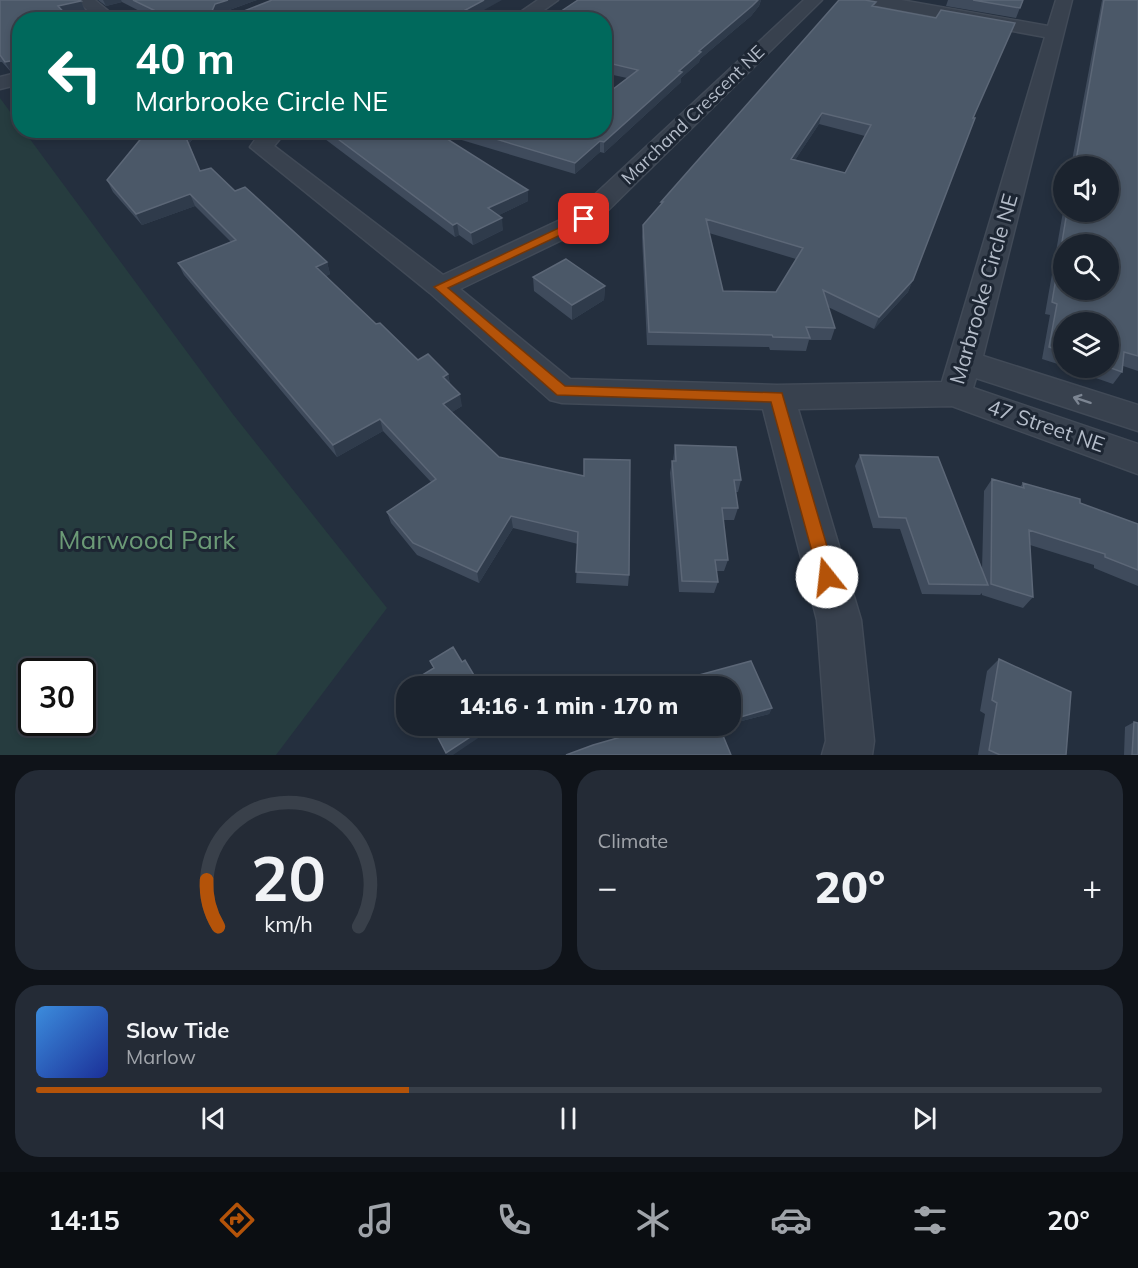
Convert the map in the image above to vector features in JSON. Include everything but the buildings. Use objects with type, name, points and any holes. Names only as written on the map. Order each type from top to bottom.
[{"type":"street","points":[[84,0],[100,12]]},
{"type":"street","points":[[530,12],[550,0]]},
{"type":"street","name":"Marchand Crescent NE","points":[[440,287],[584,219],[814,0]]},
{"type":"street","points":[[873,0],[1055,33]]},
{"type":"street","name":"Marbrooke Circle NE","points":[[268,138],[261,147],[440,287],[562,391],[777,397],[954,394],[965,362],[1064,0]]},
{"type":"street","name":"47 Street NE","points":[[965,362],[1138,418]]},
{"type":"street","name":"47 Street NE","points":[[954,394],[1138,459]]},
{"type":"street","points":[[777,397],[839,620],[850,741],[847,755]]},
{"type":"green space","name":"Marwood Park","points":[[0,98],[12,114],[12,138],[29,138],[232,413],[387,608],[276,755],[0,755]]},
{"type":"route","points":[[584,219],[440,287],[562,391],[777,397],[827,577]]}]
